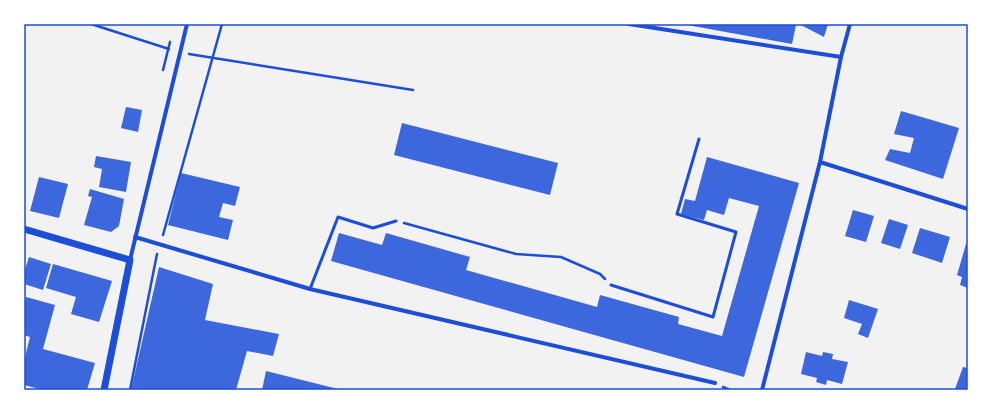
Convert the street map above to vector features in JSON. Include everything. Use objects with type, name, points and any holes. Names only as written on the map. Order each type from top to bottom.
[{"type":"street","points":[[104,390],[135,236],[187,24]]},
{"type":"street","points":[[629,24],[841,57]]},
{"type":"street","points":[[762,390],[820,162],[841,57],[850,24]]},
{"type":"street","points":[[820,162],[968,209]]},
{"type":"street","points":[[24,229],[130,260]]},
{"type":"street","points":[[135,236],[310,289],[715,383]]},
{"type":"lane","points":[[611,285],[713,317],[736,232],[677,214],[699,139]]},
{"type":"lane","points":[[310,289],[338,217],[373,228],[396,220]]},
{"type":"path","points":[[91,24],[180,53],[413,90]]},
{"type":"path","points":[[130,390],[160,244],[222,24]]},
{"type":"path","points":[[396,220],[516,254],[561,257],[600,274],[611,285]]},
{"type":"building","points":[[682,24],[793,24],[796,25],[792,44]]},
{"type":"building","points":[[799,24],[828,24],[824,37]]},
{"type":"building","points":[[126,107],[142,110],[138,132],[121,128]]},
{"type":"building","points":[[901,111],[959,128],[943,179],[885,160],[890,149],[910,153],[914,138],[894,134]]},
{"type":"building","points":[[402,123],[558,163],[550,195],[394,155]]},
{"type":"building","points":[[96,156],[131,162],[126,192],[99,187],[102,169],[94,167]]},
{"type":"building","points":[[707,157],[799,183],[744,377],[331,261],[339,233],[382,245],[386,233],[470,257],[466,270],[597,307],[600,295],[679,317],[678,324],[722,336],[759,206],[729,198],[724,215],[707,210],[704,220],[681,214],[685,199],[695,201]]},
{"type":"building","points":[[181,173],[240,187],[235,206],[223,203],[219,217],[233,220],[228,240],[168,225]]},
{"type":"building","points":[[39,177],[68,184],[59,218],[30,211]]},
{"type":"building","points":[[90,189],[124,199],[119,226],[111,232],[84,225],[92,197],[88,196]]},
{"type":"building","points":[[853,210],[874,216],[866,242],[845,236]]},
{"type":"building","points":[[889,219],[908,225],[900,249],[881,243]]},
{"type":"building","points":[[920,228],[950,237],[942,263],[912,253]]},
{"type":"building","points":[[966,244],[968,245],[968,288],[960,285],[962,277],[957,275]]},
{"type":"building","points":[[29,257],[51,264],[43,290],[24,284],[24,273]]},
{"type":"building","points":[[53,264],[112,281],[99,322],[71,314],[76,297],[46,288]]},
{"type":"building","points":[[159,267],[213,284],[205,320],[279,334],[273,356],[247,351],[236,390],[131,390]]},
{"type":"building","points":[[26,297],[55,305],[43,349],[95,363],[87,390],[43,390],[24,385],[24,361],[30,337],[24,335],[24,304]]},
{"type":"building","points":[[849,300],[878,309],[868,338],[858,334],[862,324],[844,318]]},
{"type":"building","points":[[806,352],[822,356],[823,352],[833,354],[832,359],[848,362],[842,384],[827,380],[826,385],[816,382],[817,378],[801,374]]},
{"type":"building","points":[[963,367],[968,368],[968,390],[957,390],[955,389]]},
{"type":"building","points":[[266,371],[338,389],[338,390],[262,390]]}]
